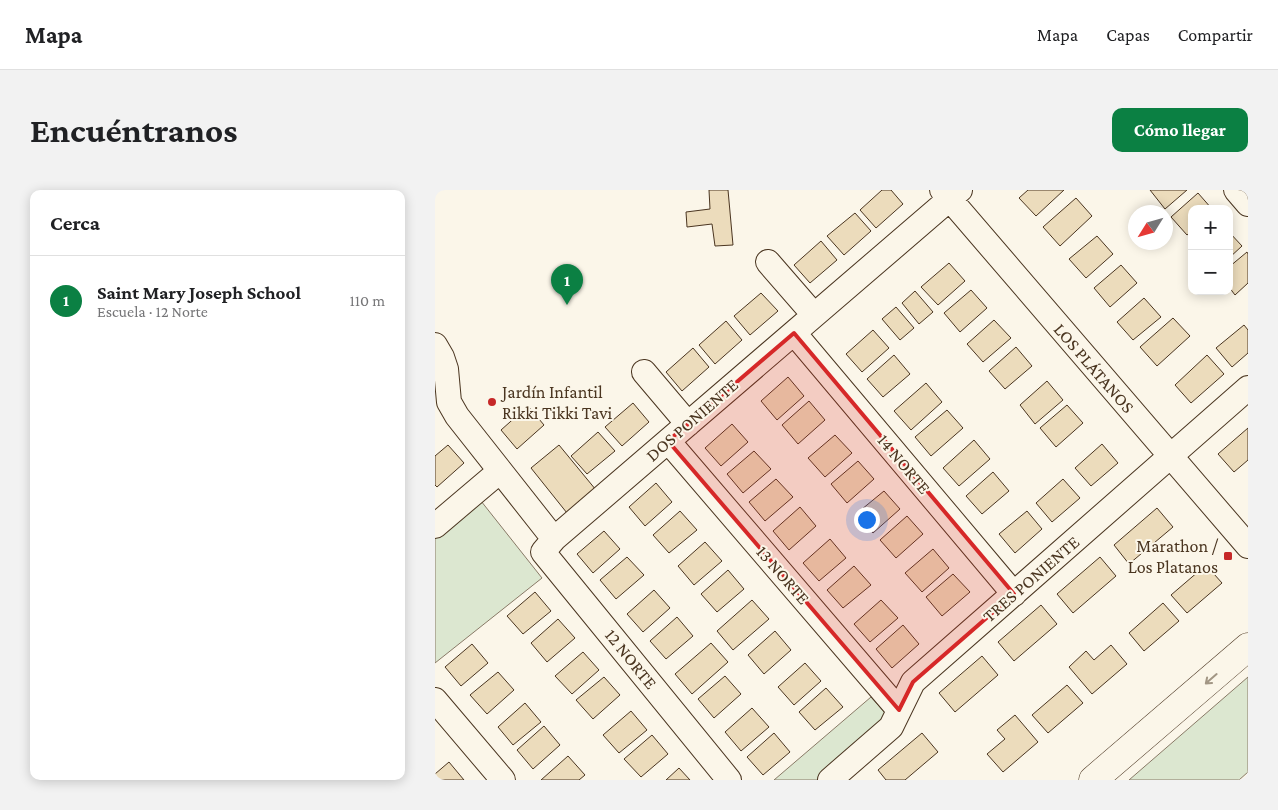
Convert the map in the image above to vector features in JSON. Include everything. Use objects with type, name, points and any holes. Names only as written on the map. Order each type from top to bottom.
[{"type":"main road","points":[[1093,780],[1248,647]]},
{"type":"street","points":[[1237,190],[1248,204]]},
{"type":"street","name":"DOS PONIENTE","points":[[554,538],[794,333],[950,193]]},
{"type":"street","name":"LOS PLÁTANOS","points":[[950,193],[1169,456],[1248,546]]},
{"type":"street","points":[[767,262],[814,315]]},
{"type":"street","name":"14 NORTE","points":[[794,333],[1014,594]]},
{"type":"street","points":[[435,345],[446,369],[449,402],[457,416],[554,538]]},
{"type":"street","points":[[643,372],[688,424]]},
{"type":"street","name":"TRES PONIENTE","points":[[830,780],[891,727],[913,682],[1248,388]]},
{"type":"street","name":"13 NORTE","points":[[668,441],[899,710]]},
{"type":"street","points":[[435,526],[500,471]]},
{"type":"street","name":"12 NORTE","points":[[554,538],[543,552],[729,780]]},
{"type":"street","points":[[435,700],[503,780]]},
{"type":"highlighted area","points":[[794,333],[1014,594],[913,682],[899,710],[668,441]]},
{"type":"green space","points":[[481,501],[542,578],[435,663],[435,538]]},
{"type":"green space","points":[[1248,677],[1248,772],[1239,780],[1129,780]]},
{"type":"green space","points":[[871,697],[886,714],[882,729],[822,780],[774,780]]},
{"type":"building","points":[[709,190],[728,190],[733,245],[715,246],[712,224],[687,227],[686,212],[710,209]]},
{"type":"building","points":[[882,190],[891,190],[903,204],[876,228],[860,210]]},
{"type":"building","points":[[1028,190],[1064,190],[1036,216],[1019,198]]},
{"type":"building","points":[[1150,190],[1187,190],[1170,205],[1162,205]]},
{"type":"building","points":[[1198,193],[1208,205],[1188,205],[1187,235],[1173,219],[1173,215]]},
{"type":"building","points":[[1076,198],[1092,216],[1060,246],[1043,227]]},
{"type":"building","points":[[855,213],[871,231],[844,255],[827,236]]},
{"type":"building","points":[[1097,236],[1113,254],[1086,278],[1069,259]]},
{"type":"building","points":[[1233,236],[1242,246],[1233,254]]},
{"type":"building","points":[[821,241],[837,260],[810,283],[794,265]]},
{"type":"building","points":[[1247,252],[1248,283],[1235,295],[1233,292],[1233,264]]},
{"type":"building","points":[[949,263],[965,281],[938,305],[921,287]]},
{"type":"building","points":[[1121,265],[1137,283],[1110,307],[1094,288]]},
{"type":"building","points":[[971,290],[987,308],[960,332],[944,313]]},
{"type":"building","points":[[915,291],[933,312],[919,324],[902,303]]},
{"type":"building","points":[[761,293],[778,311],[750,335],[734,316]]},
{"type":"building","points":[[1144,298],[1161,317],[1133,340],[1117,322]]},
{"type":"building","points":[[896,307],[914,328],[900,340],[882,319]]},
{"type":"building","points":[[1173,318],[1190,336],[1157,366],[1140,347]]},
{"type":"building","points":[[994,320],[1011,338],[983,362],[967,344]]},
{"type":"building","points":[[726,321],[742,340],[715,364],[699,345]]},
{"type":"building","points":[[1244,325],[1248,330],[1248,353],[1232,367],[1216,348]]},
{"type":"building","points":[[873,330],[889,348],[862,372],[846,354]]},
{"type":"building","points":[[1016,347],[1032,366],[1005,389],[989,371]]},
{"type":"building","points":[[693,348],[709,367],[682,391],[666,372]]},
{"type":"building","points":[[894,355],[910,374],[883,397],[867,379]]},
{"type":"building","points":[[1207,355],[1224,374],[1191,403],[1175,385]]},
{"type":"building","points":[[788,377],[804,396],[777,420],[761,401]]},
{"type":"building","points":[[1047,381],[1063,400],[1035,424],[1020,405]]},
{"type":"building","points":[[926,383],[942,402],[911,430],[894,411]]},
{"type":"building","points":[[809,401],[825,420],[798,444],[782,425]]},
{"type":"building","points":[[633,403],[649,422],[622,446],[605,427]]},
{"type":"building","points":[[1067,405],[1083,423],[1056,447],[1040,428]]},
{"type":"building","points":[[528,406],[544,425],[517,449],[501,430]]},
{"type":"building","points":[[947,410],[963,428],[931,456],[915,437]]},
{"type":"building","points":[[732,424],[748,442],[721,466],[705,448]]},
{"type":"building","points":[[1248,428],[1248,460],[1234,472],[1218,454]]},
{"type":"building","points":[[598,432],[615,451],[587,474],[571,456]]},
{"type":"building","points":[[835,435],[852,453],[825,477],[808,458]]},
{"type":"building","points":[[974,440],[990,459],[959,486],[943,468]]},
{"type":"building","points":[[1102,444],[1118,463],[1091,486],[1075,468]]},
{"type":"building","points":[[448,445],[464,463],[437,487],[435,485],[435,456]]},
{"type":"building","points":[[559,445],[596,490],[567,513],[531,468]]},
{"type":"building","points":[[754,451],[771,469],[743,493],[727,474]]},
{"type":"building","points":[[858,461],[874,479],[847,503],[831,484]]},
{"type":"building","points":[[993,472],[1009,491],[982,514],[966,496]]},
{"type":"building","points":[[776,479],[793,497],[765,521],[749,502]]},
{"type":"building","points":[[1063,479],[1080,498],[1052,522],[1036,503]]},
{"type":"building","points":[[656,483],[672,502],[645,526],[629,507]]},
{"type":"building","points":[[884,491],[900,509],[873,533],[856,514]]},
{"type":"building","points":[[800,507],[816,526],[789,550],[773,531]]},
{"type":"building","points":[[1157,508],[1173,527],[1129,564],[1114,545]]},
{"type":"building","points":[[680,511],[697,530],[669,553],[653,535]]},
{"type":"building","points":[[1027,511],[1042,529],[1015,553],[999,534]]},
{"type":"building","points":[[907,516],[923,534],[896,558],[880,540]]},
{"type":"building","points":[[604,531],[620,549],[593,573],[577,554]]},
{"type":"building","points":[[830,539],[846,558],[819,581],[803,563]]},
{"type":"building","points":[[705,542],[722,561],[694,585],[678,566]]},
{"type":"building","points":[[933,549],[949,568],[922,592],[905,573]]},
{"type":"building","points":[[627,557],[644,575],[616,599],[600,580]]},
{"type":"building","points":[[1100,557],[1116,576],[1073,613],[1057,594]]},
{"type":"building","points":[[1206,565],[1222,583],[1187,613],[1171,595]]},
{"type":"building","points":[[854,566],[871,585],[843,608],[827,590]]},
{"type":"building","points":[[728,570],[744,589],[717,612],[701,594]]},
{"type":"building","points":[[953,574],[970,592],[942,616],[926,597]]},
{"type":"building","points":[[654,590],[670,608],[643,632],[627,614]]},
{"type":"building","points":[[535,592],[551,611],[523,634],[507,616]]},
{"type":"building","points":[[752,600],[769,619],[733,650],[717,631]]},
{"type":"building","points":[[881,600],[898,618],[870,642],[854,624]]},
{"type":"building","points":[[1163,603],[1179,621],[1144,651],[1129,633]]},
{"type":"building","points":[[1041,605],[1057,624],[1014,661],[998,642]]},
{"type":"building","points":[[677,617],[693,636],[666,659],[650,641]]},
{"type":"building","points":[[558,619],[575,638],[547,662],[531,643]]},
{"type":"building","points":[[903,625],[919,644],[892,668],[876,649]]},
{"type":"building","points":[[775,631],[791,650],[764,674],[748,655]]},
{"type":"building","points":[[711,643],[728,662],[692,694],[675,674]]},
{"type":"building","points":[[472,644],[488,663],[461,686],[445,667]]},
{"type":"building","points":[[1111,645],[1127,664],[1092,694],[1069,667],[1086,651],[1094,660]]},
{"type":"building","points":[[583,652],[599,670],[572,694],[555,676]]},
{"type":"building","points":[[982,656],[998,675],[955,712],[939,693]]},
{"type":"building","points":[[805,663],[821,681],[794,705],[778,687]]},
{"type":"building","points":[[498,672],[514,690],[487,714],[470,695]]},
{"type":"building","points":[[725,676],[741,694],[714,718],[698,699]]},
{"type":"building","points":[[604,677],[620,695],[593,719],[576,700]]},
{"type":"building","points":[[1067,685],[1083,703],[1048,733],[1032,715]]},
{"type":"building","points":[[826,688],[843,707],[815,730],[799,712]]},
{"type":"building","points":[[525,703],[541,722],[513,745],[498,727]]},
{"type":"building","points":[[752,708],[769,727],[741,751],[725,732]]},
{"type":"building","points":[[631,711],[647,730],[619,753],[603,735]]},
{"type":"building","points":[[1015,715],[1038,742],[1003,772],[987,754],[1005,739],[997,730]]},
{"type":"building","points":[[544,726],[560,745],[533,769],[517,750]]},
{"type":"building","points":[[774,733],[790,752],[763,775],[747,757]]},
{"type":"building","points":[[922,733],[938,752],[905,780],[886,780],[878,770]]},
{"type":"building","points":[[652,735],[668,754],[641,777],[624,759]]},
{"type":"building","points":[[568,756],[585,775],[579,780],[541,780]]},
{"type":"building","points":[[449,762],[464,780],[435,780],[435,774]]},
{"type":"building","points":[[679,768],[690,780],[666,780]]},
{"type":"place","name":"Saint Mary Joseph School","points":[[567,305]]},
{"type":"place","name":"Jardín Infantil Rikki Tikki Tavi","points":[[492,402]]},
{"type":"place","name":"Marathon / Los Platanos","points":[[1228,556]]}]
